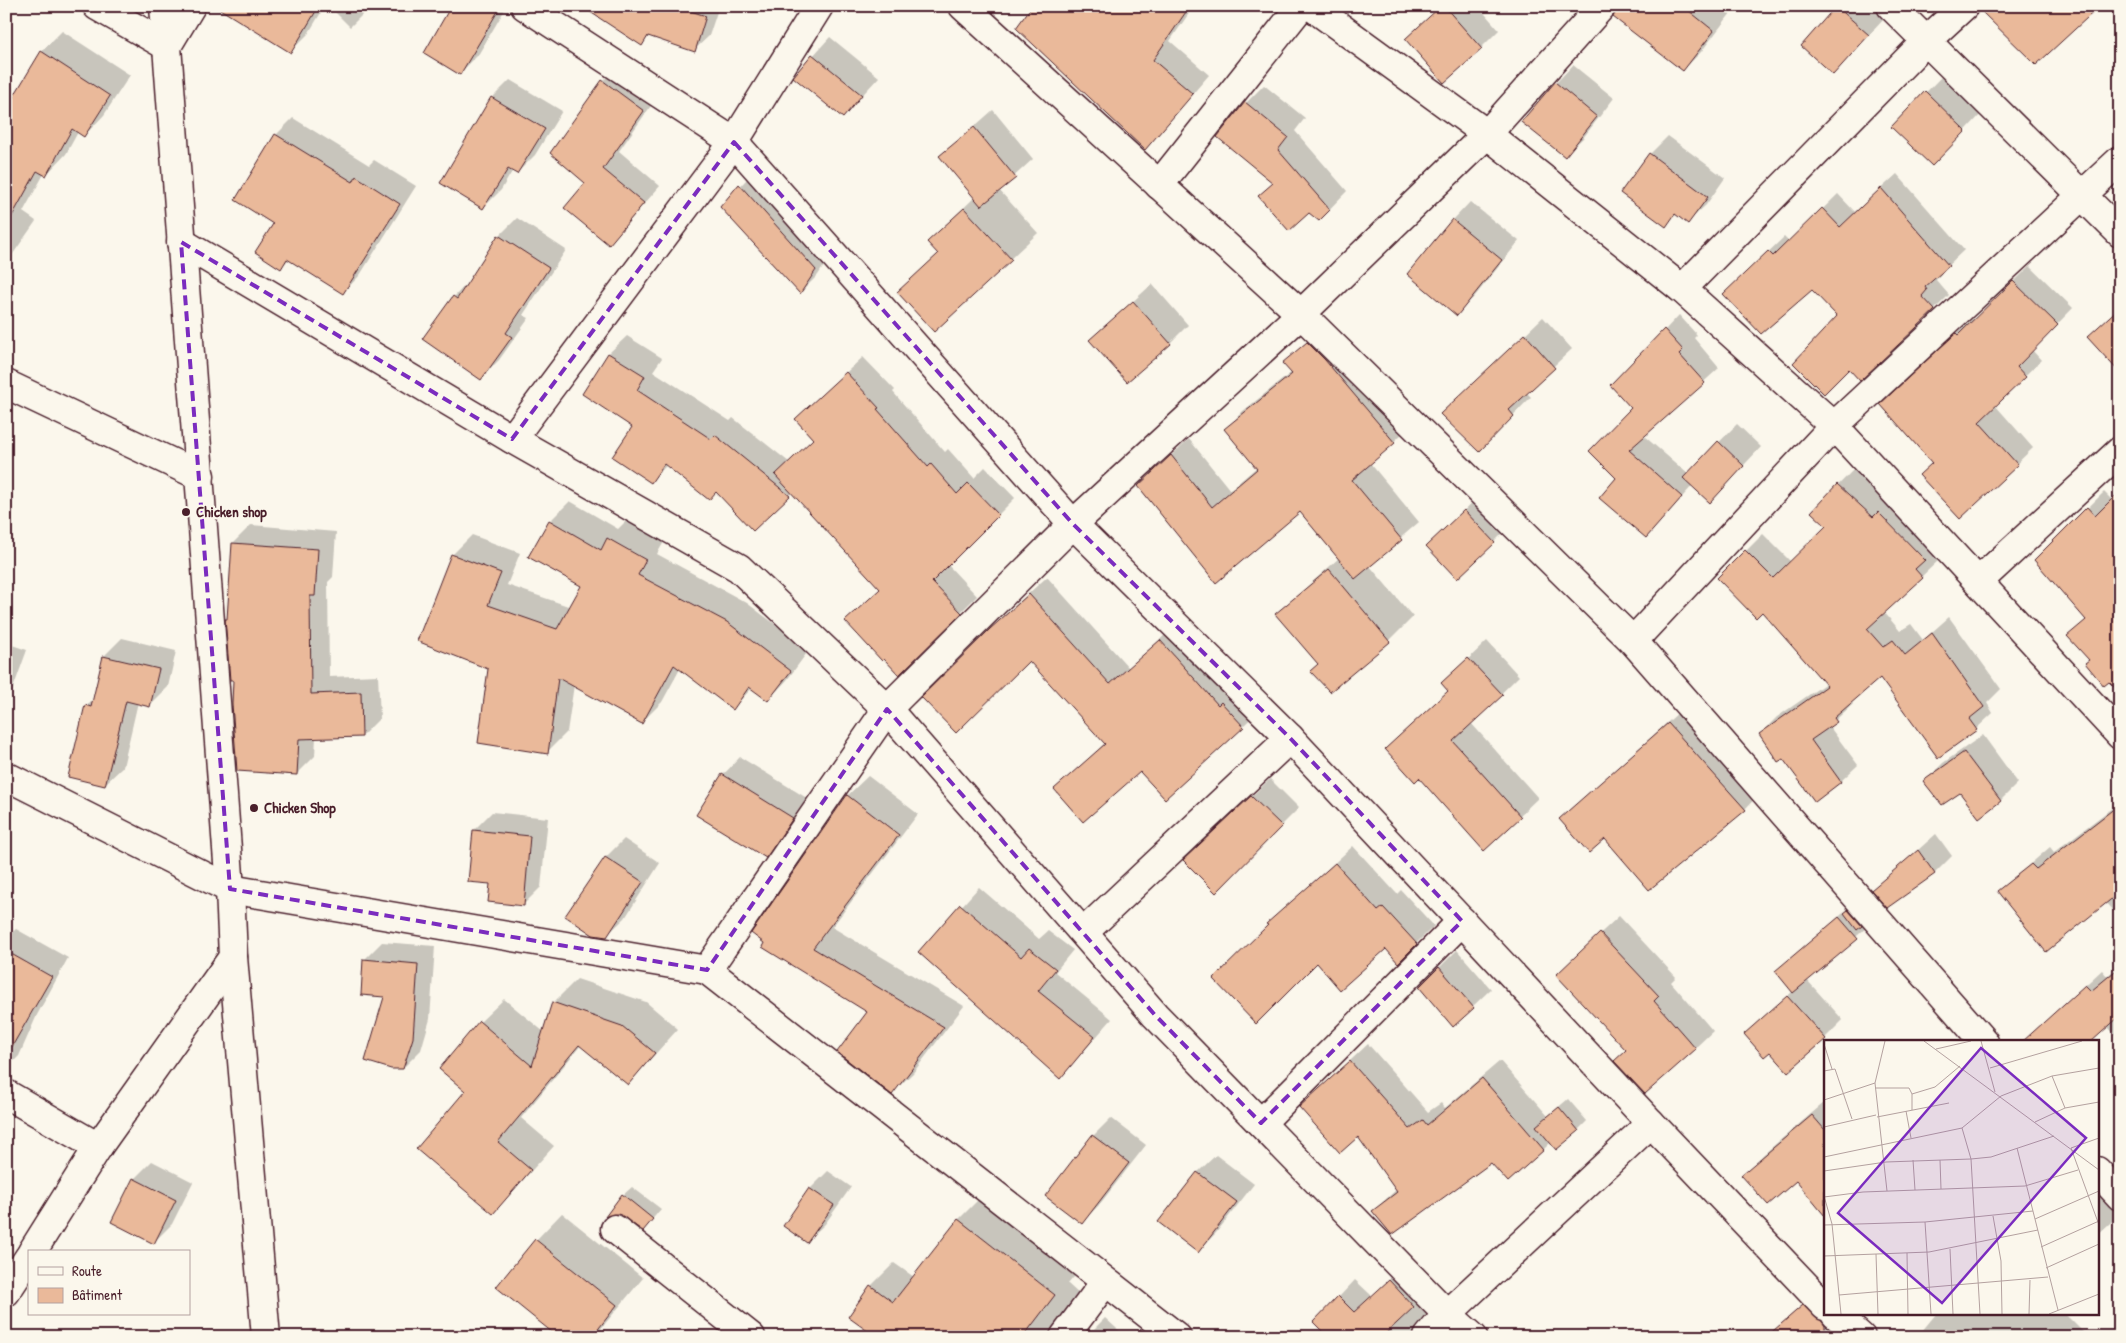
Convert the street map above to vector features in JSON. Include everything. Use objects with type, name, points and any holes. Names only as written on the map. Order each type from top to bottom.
[{"type":"street","points":[[97,6],[167,46]]},
{"type":"street","points":[[164,6],[230,889],[233,957],[266,1337]]},
{"type":"street","points":[[167,46],[191,6]]},
{"type":"street","points":[[525,6],[734,142],[1073,524],[1290,738],[1824,1305]]},
{"type":"street","points":[[512,439],[734,142],[819,6]]},
{"type":"street","points":[[963,6],[1301,314],[1633,641],[1982,1040]]},
{"type":"street","points":[[1159,185],[1301,6]]},
{"type":"street","points":[[1311,6],[1487,134],[1682,289],[1834,426],[2120,736]]},
{"type":"street","points":[[707,970],[887,709],[1073,524],[1301,314],[1487,134],[1602,6]]},
{"type":"street","points":[[1891,6],[2081,197],[2120,233]]},
{"type":"street","points":[[1682,289],[1926,41],[1964,6]]},
{"type":"street","points":[[1633,641],[1834,426],[2120,160]]},
{"type":"street","points":[[181,242],[512,439],[740,568],[887,709],[1084,932],[1155,1016],[1447,1314],[1473,1337]]},
{"type":"street","points":[[6,384],[200,476]]},
{"type":"street","points":[[1979,581],[2120,451]]},
{"type":"street","points":[[1084,932],[1290,738]]},
{"type":"street","points":[[6,776],[230,889],[707,970],[1177,1337]]},
{"type":"street","points":[[1261,1123],[1462,921]]},
{"type":"street","points":[[33,1250],[98,1147],[233,957]]},
{"type":"street","points":[[6,1094],[98,1147]]},
{"type":"street","points":[[1428,1337],[1447,1314],[1651,1123]]},
{"type":"street","points":[[2098,1172],[2120,1196]]},
{"type":"street","points":[[615,1229],[751,1337]]},
{"type":"street","points":[[6,1292],[28,1259]]},
{"type":"street","points":[[1064,1337],[1105,1282]]},
{"type":"street","points":[[1837,1316],[1860,1337]]},
{"type":"highlighted area","points":[[734,142],[1073,524],[1290,738],[1462,921],[1261,1123],[1155,1015],[887,709],[707,970],[230,889],[181,242],[512,439]]},
{"type":"building","points":[[215,6],[319,6],[291,53]]},
{"type":"building","points":[[451,6],[501,6],[460,75],[424,53]]},
{"type":"building","points":[[581,6],[675,6],[706,16],[695,52],[648,36],[642,46]]},
{"type":"building","points":[[1032,6],[1190,6],[1153,60],[1193,94],[1145,150],[1016,28]]},
{"type":"building","points":[[1441,6],[1444,6],[1482,49],[1444,83],[1405,39]]},
{"type":"building","points":[[1617,6],[1683,6],[1714,31],[1683,71],[1613,17]]},
{"type":"building","points":[[1836,6],[1869,35],[1833,75],[1801,46]]},
{"type":"building","points":[[1979,6],[2100,6],[2036,65],[1979,9]]},
{"type":"building","points":[[41,51],[110,96],[84,137],[72,129],[46,176],[37,171],[6,227],[6,109]]},
{"type":"building","points":[[812,54],[862,95],[843,118],[793,77]]},
{"type":"building","points":[[602,80],[644,111],[603,169],[644,203],[609,245],[564,208],[585,183],[550,153]]},
{"type":"building","points":[[1555,82],[1597,117],[1565,157],[1521,122]]},
{"type":"building","points":[[1925,91],[1966,131],[1932,166],[1891,127]]},
{"type":"building","points":[[491,97],[545,129],[517,174],[508,169],[483,209],[440,183]]},
{"type":"building","points":[[1245,102],[1288,137],[1278,150],[1330,210],[1319,221],[1309,213],[1289,231],[1258,196],[1273,183],[1217,137]]},
{"type":"building","points":[[974,127],[1016,178],[981,206],[939,156]]},
{"type":"building","points":[[275,134],[353,182],[356,176],[400,204],[343,294],[287,259],[281,269],[255,252],[273,224],[235,200]]},
{"type":"building","points":[[1649,153],[1708,197],[1688,224],[1675,214],[1666,227],[1620,193]]},
{"type":"building","points":[[739,184],[816,270],[800,294],[720,207]]},
{"type":"building","points":[[1881,188],[1949,266],[1925,287],[1927,290],[1922,296],[1935,310],[1860,381],[1849,369],[1824,394],[1793,363],[1837,316],[1812,290],[1761,334],[1723,294],[1768,251],[1773,256],[1822,208],[1840,227]]},
{"type":"building","points":[[964,208],[1012,260],[934,332],[897,292],[938,254],[927,242]]},
{"type":"building","points":[[1452,219],[1502,260],[1457,316],[1407,274]]},
{"type":"building","points":[[498,235],[549,268],[506,333],[512,337],[481,380],[422,339],[453,296],[457,299]]},
{"type":"building","points":[[2013,281],[2058,325],[2017,367],[2026,377],[1979,422],[2018,465],[1960,519],[1919,475],[1932,463],[1880,404],[1956,333],[1958,335]]},
{"type":"building","points":[[1133,301],[1171,344],[1127,382],[1089,340]]},
{"type":"building","points":[[2120,307],[2120,373],[2087,337]]},
{"type":"building","points":[[1664,329],[1683,350],[1679,354],[1705,383],[1629,450],[1682,497],[1646,538],[1599,498],[1616,478],[1589,451],[1631,408],[1610,385]]},
{"type":"building","points":[[1525,334],[1555,368],[1509,410],[1514,416],[1479,452],[1440,414]]},
{"type":"building","points":[[1307,342],[1325,360],[1395,443],[1352,480],[1402,540],[1355,579],[1300,512],[1216,583],[1138,486],[1171,455],[1212,507],[1257,469],[1224,429],[1292,374],[1282,363]]},
{"type":"building","points":[[608,353],[645,376],[637,390],[711,439],[715,435],[790,496],[753,531],[716,492],[709,500],[664,464],[651,483],[612,457],[632,427],[582,394]]},
{"type":"building","points":[[846,372],[928,467],[931,464],[957,494],[968,483],[999,515],[932,582],[962,613],[899,675],[884,659],[882,661],[845,621],[880,589],[775,475],[813,439],[795,419]]},
{"type":"building","points":[[1718,441],[1744,466],[1710,503],[1683,478]]},
{"type":"building","points":[[1837,484],[1873,517],[1878,512],[1925,560],[1915,569],[1923,578],[1867,629],[1883,647],[1893,640],[1905,655],[1932,633],[1984,707],[1969,719],[1977,730],[1938,758],[1880,678],[1834,718],[1837,722],[1811,740],[1841,782],[1815,802],[1783,759],[1778,762],[1759,734],[1827,686],[1762,612],[1756,618],[1717,578],[1745,550],[1773,578],[1826,526],[1811,512]]},
{"type":"building","points":[[2120,491],[2120,693],[2109,682],[2104,686],[2085,663],[2089,660],[2067,636],[2086,620],[2034,560],[2087,507],[2095,516]]},
{"type":"building","points":[[1464,510],[1495,543],[1457,579],[1426,546]]},
{"type":"building","points":[[549,520],[601,550],[607,538],[646,560],[638,575],[727,622],[791,671],[768,701],[749,687],[733,710],[674,665],[642,724],[558,678],[548,754],[478,743],[488,669],[417,641],[451,554],[501,573],[488,605],[557,629],[581,586],[528,557]]},
{"type":"building","points":[[232,543],[318,549],[315,596],[310,596],[311,694],[361,692],[362,737],[299,739],[297,775],[237,771],[232,704],[233,680],[230,680],[225,619],[227,619]]},
{"type":"building","points":[[1329,569],[1390,642],[1330,692],[1310,671],[1318,664],[1275,614]]},
{"type":"building","points":[[1029,594],[1110,684],[1160,640],[1218,705],[1221,702],[1244,727],[1165,799],[1140,772],[1083,822],[1054,789],[1105,744],[1029,661],[956,733],[921,697],[990,629]]},
{"type":"building","points":[[103,656],[159,669],[150,707],[126,701],[105,786],[68,777],[85,705],[91,707]]},
{"type":"building","points":[[1468,658],[1503,695],[1453,741],[1521,817],[1484,851],[1419,778],[1415,782],[1385,749],[1448,691],[1441,683]]},
{"type":"building","points":[[1668,723],[1746,810],[1649,890],[1605,839],[1589,853],[1559,819]]},
{"type":"building","points":[[1964,752],[2001,801],[1979,818],[1960,793],[1942,805],[1923,781]]},
{"type":"building","points":[[722,774],[793,818],[766,858],[696,815]]},
{"type":"building","points":[[847,795],[899,835],[813,948],[944,1027],[892,1095],[837,1052],[867,1012],[762,947],[764,943],[751,933]]},
{"type":"building","points":[[1251,796],[1282,826],[1216,893],[1183,860]]},
{"type":"building","points":[[2120,804],[2120,892],[2046,952],[1997,891],[2031,864],[2036,869]]},
{"type":"building","points":[[473,830],[530,836],[524,906],[488,902],[490,884],[468,882]]},
{"type":"building","points":[[1918,850],[1935,874],[1887,908],[1871,890]]},
{"type":"building","points":[[605,857],[643,882],[607,937],[593,935],[565,916]]},
{"type":"building","points":[[1335,863],[1378,911],[1383,907],[1417,944],[1398,963],[1386,949],[1340,990],[1317,963],[1256,1024],[1213,979],[1268,925],[1266,924]]},
{"type":"building","points":[[960,904],[1021,957],[1029,948],[1056,969],[1038,991],[1095,1037],[1060,1079],[918,952]]},
{"type":"building","points":[[1848,910],[1862,926],[1857,930],[1844,913]]},
{"type":"building","points":[[1839,917],[1858,939],[1793,993],[1775,971]]},
{"type":"building","points":[[1600,933],[1659,996],[1654,1001],[1696,1049],[1645,1094],[1614,1061],[1626,1050],[1556,975]]},
{"type":"building","points":[[6,951],[52,977],[6,1057]]},
{"type":"building","points":[[363,959],[418,964],[413,1038],[403,1069],[391,1069],[365,1061],[384,997],[361,995]]},
{"type":"building","points":[[1439,967],[1474,1008],[1453,1027],[1419,987]]},
{"type":"building","points":[[2120,967],[2120,1016],[2093,1040],[2024,1040],[2085,985],[2091,991]]},
{"type":"building","points":[[1787,996],[1826,1039],[1788,1072],[1770,1052],[1764,1057],[1744,1034]]},
{"type":"building","points":[[552,1002],[622,1026],[655,1053],[628,1085],[579,1045],[498,1142],[531,1170],[493,1214],[416,1149],[465,1091],[439,1069],[479,1021],[532,1066]]},
{"type":"building","points":[[1350,1061],[1410,1129],[1423,1120],[1427,1125],[1482,1078],[1544,1150],[1508,1182],[1491,1163],[1392,1235],[1372,1211],[1397,1192],[1358,1137],[1340,1153],[1299,1107]]},
{"type":"building","points":[[1559,1107],[1579,1131],[1556,1150],[1536,1126]]},
{"type":"building","points":[[1812,1115],[1824,1129],[1824,1215],[1796,1181],[1768,1205],[1741,1175]]},
{"type":"building","points":[[1092,1135],[1129,1163],[1082,1224],[1045,1196]]},
{"type":"building","points":[[1197,1172],[1237,1202],[1198,1253],[1158,1222]]},
{"type":"building","points":[[133,1178],[176,1200],[154,1244],[111,1222]]},
{"type":"building","points":[[809,1188],[834,1205],[807,1243],[783,1226]]},
{"type":"building","points":[[622,1194],[653,1219],[643,1231],[618,1214],[605,1217]]},
{"type":"building","points":[[958,1219],[1055,1295],[1023,1337],[876,1337],[848,1317],[870,1285],[893,1302]]},
{"type":"building","points":[[535,1239],[617,1305],[592,1337],[558,1337],[496,1287]]},
{"type":"building","points":[[1389,1280],[1414,1307],[1382,1337],[1328,1337],[1313,1322],[1338,1296],[1354,1312]]},
{"type":"building","points":[[1803,1305],[1822,1321],[1825,1326],[1825,1337],[1766,1337]]},
{"type":"place","name":"Chicken shop","points":[[186,512]]},
{"type":"place","name":"Chicken Shop","points":[[254,808]]}]
